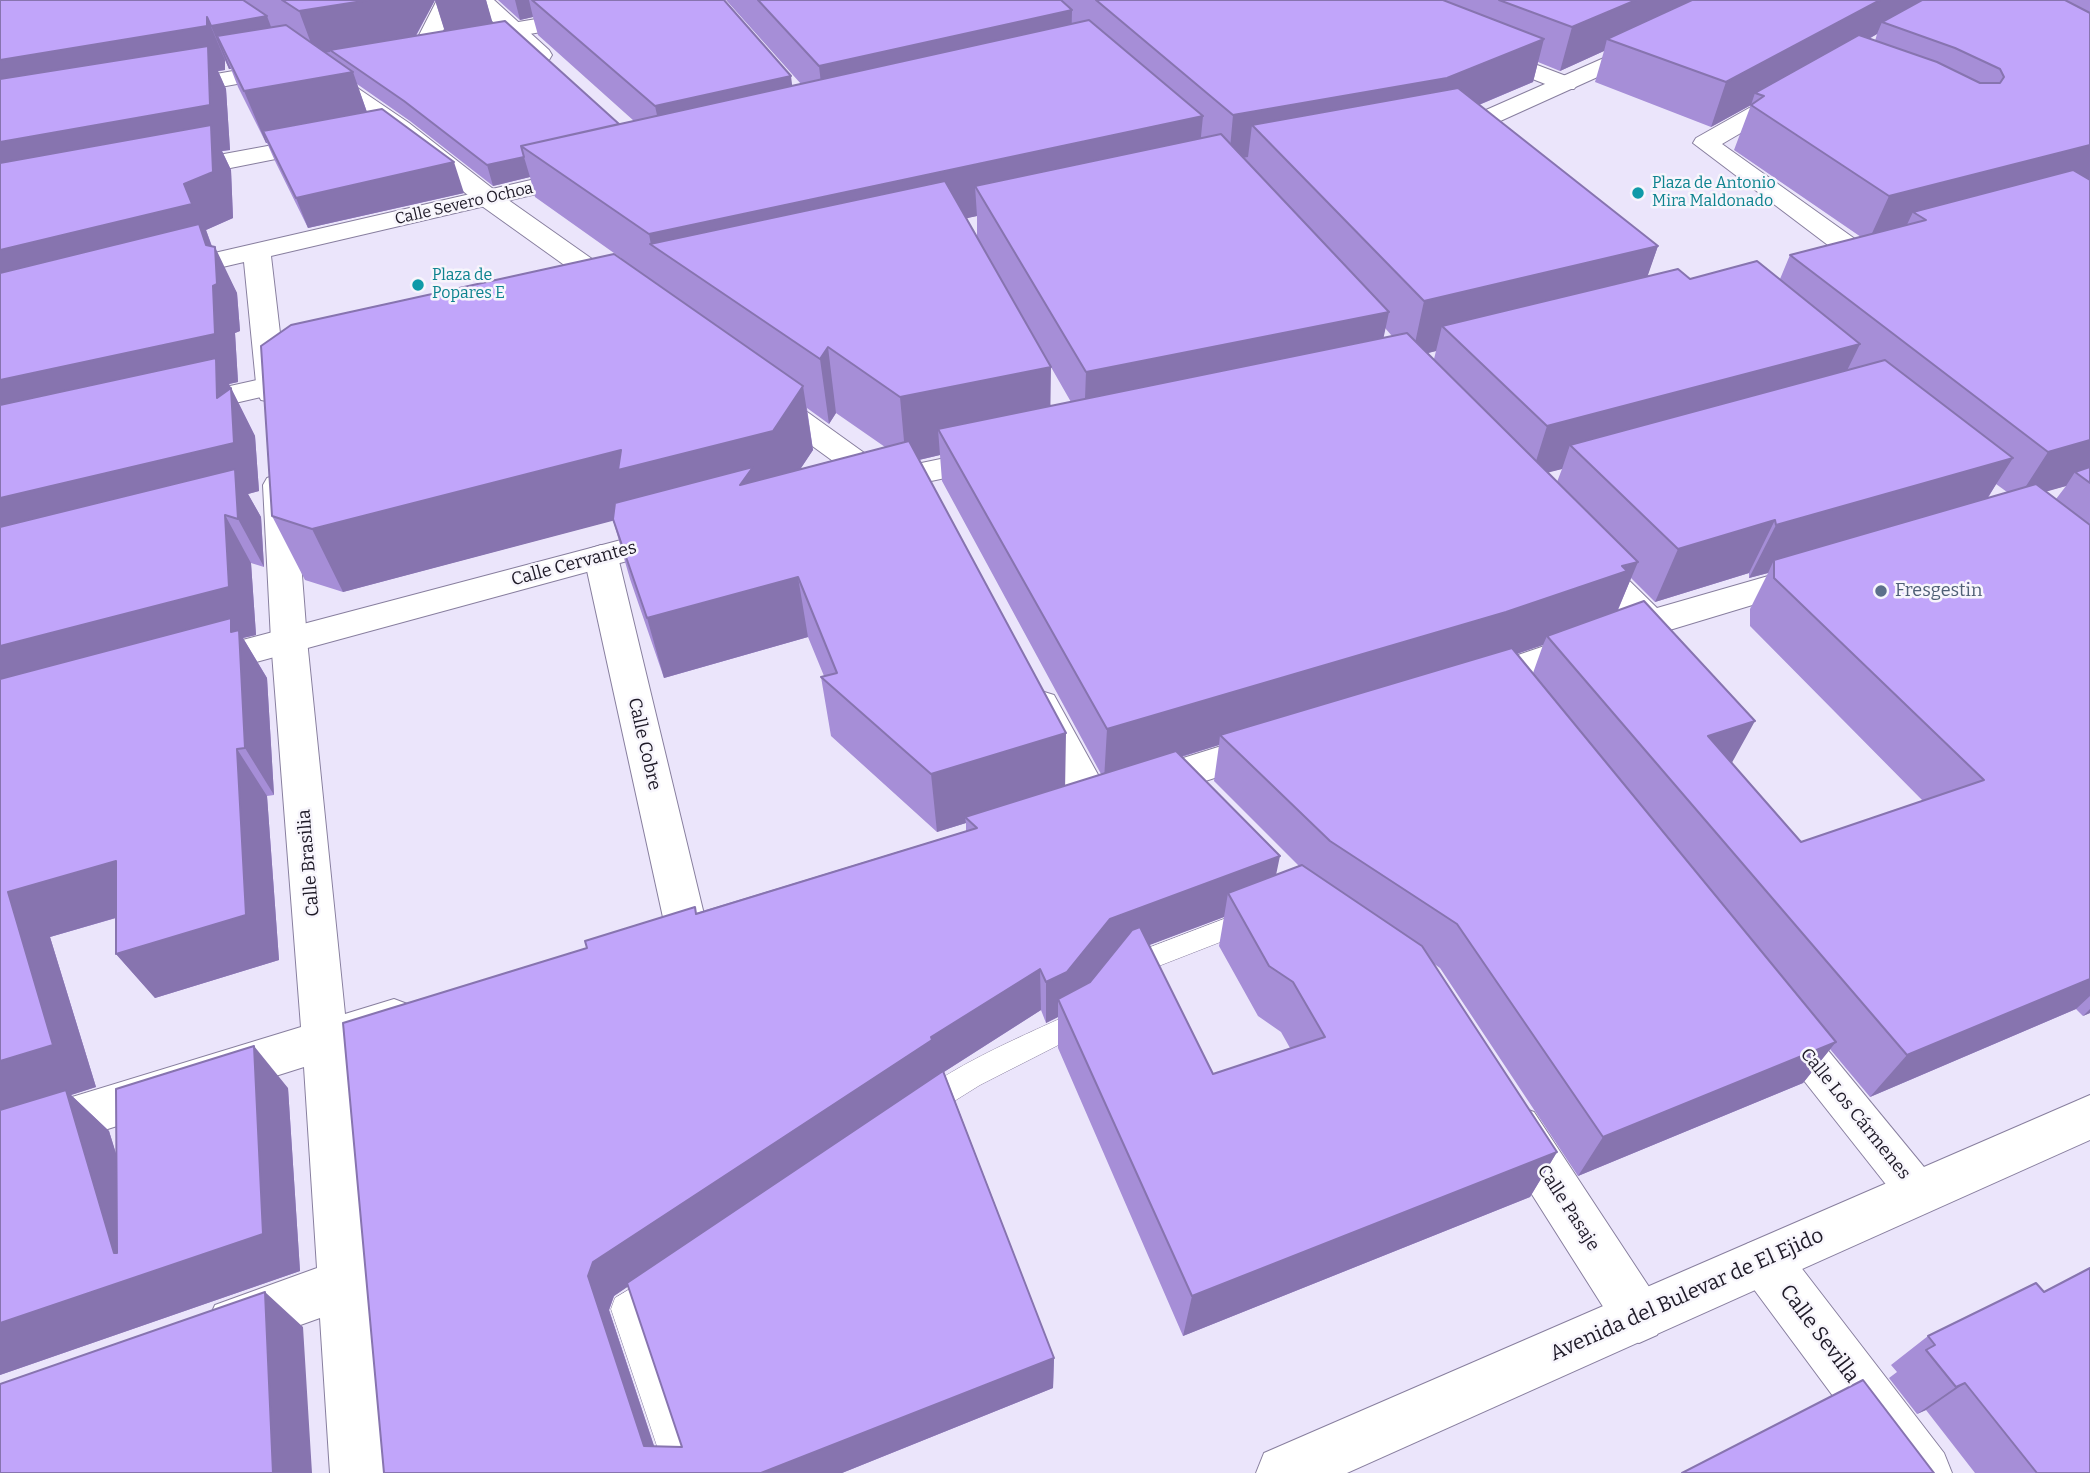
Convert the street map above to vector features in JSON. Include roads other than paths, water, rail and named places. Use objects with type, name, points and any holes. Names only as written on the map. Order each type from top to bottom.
[{"type":"street","points":[[425,45],[448,0]]},
{"type":"street","points":[[481,0],[554,67]]},
{"type":"street","points":[[399,49],[690,0]]},
{"type":"street","points":[[1426,135],[1467,127],[1673,34]]},
{"type":"street","points":[[278,43],[322,63],[386,131],[642,302],[595,312]]},
{"type":"street","points":[[1467,45],[1566,84]]},
{"type":"street","points":[[148,93],[322,63]]},
{"type":"street","points":[[1814,81],[1705,143],[1872,251],[1821,265]]},
{"type":"street","points":[[146,176],[346,138]]},
{"type":"street","name":"Calle Severo Ochoa","points":[[144,279],[605,170]]},
{"type":"street","name":"Calle Brasilia","points":[[257,253],[274,419],[267,502],[289,640],[325,1039],[358,1473]]},
{"type":"street","points":[[163,411],[274,419],[339,371]]},
{"type":"street","points":[[748,384],[882,481]]},
{"type":"street","points":[[842,492],[882,481],[925,487],[1022,452]]},
{"type":"street","name":"Calle Cervantes","points":[[171,673],[708,528]]},
{"type":"street","points":[[1568,540],[1650,623]]},
{"type":"street","name":"Calle Cobre","points":[[601,557],[687,931]]},
{"type":"street","points":[[1438,696],[1511,687],[1650,623],[1850,564]]},
{"type":"street","points":[[1028,681],[1093,802]]},
{"type":"street","points":[[1053,814],[1093,802],[1193,788],[1296,738]]},
{"type":"street","points":[[647,943],[726,919]]},
{"type":"street","points":[[0,1141],[432,1007]]},
{"type":"street","name":"Calle Los Cármenes","points":[[1771,1009],[1918,1192]]},
{"type":"street","name":"Calle Pasaje","points":[[1497,1098],[1639,1317]]},
{"type":"street","name":"Avenida del Bulevar de El Ejido","points":[[1284,1473],[2090,1117]]},
{"type":"street","name":"Calle Sevilla","points":[[1765,1262],[1924,1473]]},
{"type":"street","points":[[184,1340],[342,1284]]},
{"type":"lane","points":[[901,1123],[970,1076],[1077,1023],[1117,971],[1277,910]]},
{"type":"lane","points":[[682,1473],[626,1309],[683,1270]]},
{"type":"place","name":"Plaza de Antonio Mira Maldonado","points":[[1638,193]]},
{"type":"place","name":"Plaza de Popares E","points":[[418,285]]},
{"type":"place","name":"Fresgestin","points":[[1881,591]]}]
